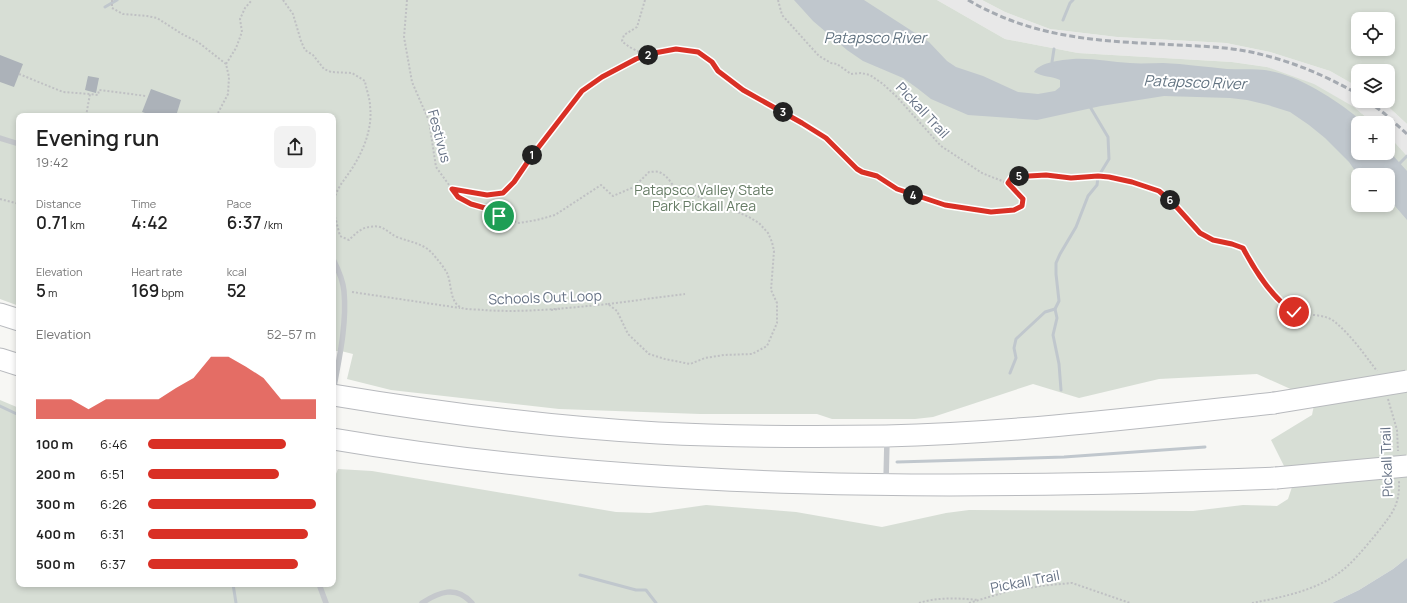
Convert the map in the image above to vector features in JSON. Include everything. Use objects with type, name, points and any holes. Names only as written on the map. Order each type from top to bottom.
[{"type":"highway","points":[[0,314],[16,319]]},
{"type":"highway","points":[[0,360],[16,364]]},
{"type":"highway","points":[[336,394],[439,411],[585,428],[658,433],[751,436],[887,436],[1049,426],[1162,415],[1274,403],[1407,381]]},
{"type":"highway","points":[[336,439],[390,448],[574,470],[748,480],[886,485],[1052,485],[1276,478],[1401,465]]},
{"type":"lane","points":[[0,138],[16,143]]},
{"type":"lane","points":[[336,266],[341,277],[344,291],[344,331],[336,376]]},
{"type":"lane","points":[[886,485],[887,436]]},
{"type":"lane","points":[[320,587],[326,603]]},
{"type":"lane","points":[[422,603],[434,595],[444,592],[454,592],[463,595],[472,603]]},
{"type":"path","points":[[112,0],[112,8],[123,14],[157,18],[198,42],[226,64],[229,76],[228,94],[218,113]]},
{"type":"path","points":[[226,64],[236,48],[242,32],[240,19],[245,8],[252,0]]},
{"type":"path","points":[[283,0],[293,14],[305,50],[313,55],[324,69],[331,72],[352,73],[365,81],[370,106],[370,126],[363,147],[353,166],[336,191]]},
{"type":"path","name":"Festivus","points":[[407,0],[404,37],[412,82],[429,121],[436,167],[452,189]]},
{"type":"path","points":[[645,0],[637,27],[624,35],[622,41],[626,45],[643,53],[649,54]]},
{"type":"path","name":"Pickall Trail","points":[[778,0],[782,15],[819,56],[837,64],[851,74],[862,73],[883,84],[896,96],[941,146],[982,173],[1008,183]]},
{"type":"path","points":[[452,189],[487,195],[503,193],[514,182],[531,157],[582,91],[602,77],[636,59],[649,54],[676,49],[698,52],[712,62],[718,71],[743,90],[826,138],[857,169],[877,176],[901,191],[931,201],[961,208],[991,212],[1014,210],[1022,206],[1023,199],[1008,183],[1012,177],[1046,175],[1071,178],[1109,177],[1132,182],[1159,191],[1173,203],[1200,233],[1213,240],[1243,248],[1253,266],[1278,299],[1288,308],[1294,312],[1312,314],[1334,321],[1348,335],[1377,371],[1380,378]]},
{"type":"path","points":[[19,74],[63,92],[98,95],[98,90],[146,96]]},
{"type":"path","points":[[87,113],[90,94]]},
{"type":"path","name":"Schools Out Loop","points":[[452,189],[458,197],[471,204],[485,208],[499,216],[519,223],[555,215],[601,185],[613,196],[634,187],[649,172],[658,172],[670,181],[680,194],[688,197],[696,195],[712,205],[728,208],[754,220],[768,233],[772,242],[774,251],[771,290],[777,302],[777,323],[767,346],[752,354],[705,358],[690,364],[649,354],[628,334],[617,311],[608,304]]},
{"type":"path","points":[[0,199],[16,203]]},
{"type":"path","points":[[336,221],[340,236],[345,239],[350,240],[360,230],[369,227],[385,228],[397,237],[414,242],[430,250],[447,273],[454,299],[457,305],[462,308]]},
{"type":"path","points":[[344,291],[462,308],[515,312],[555,310],[686,294]]},
{"type":"path","name":"Pickall Trail","points":[[1252,603],[1282,597],[1313,587],[1344,570],[1387,521],[1397,505],[1401,465],[1397,430],[1387,397]]},
{"type":"path","name":"Pickall Trail","points":[[969,603],[1012,590],[1072,583],[1130,603]]},
{"type":"path","points":[[919,603],[952,599],[981,600]]},
{"type":"shaded area","points":[[937,0],[982,0],[1005,12],[1050,29],[1117,37],[1226,43],[1270,52],[1330,71],[1351,83],[1351,106],[1267,67],[1232,62],[1078,53],[1005,39]]},
{"type":"shaded area","points":[[1355,108],[1390,108],[1407,124],[1407,156],[1395,143],[1395,116],[1365,116]]},
{"type":"green space","name":"Patapsco Valley State Park Pickall Area","points":[[0,0],[937,0],[1005,39],[1078,53],[1232,62],[1267,67],[1314,84],[1351,105],[1351,108],[1355,108],[1365,116],[1351,116],[1351,160],[1395,160],[1395,143],[1407,156],[1407,558],[1393,569],[1359,590],[1332,603],[0,603],[0,400],[16,407],[16,587],[336,587],[336,474],[338,469],[372,471],[616,512],[650,513],[706,505],[796,512],[882,527],[946,513],[969,510],[1193,511],[1243,505],[1277,506],[1288,499],[1293,484],[1271,440],[1312,415],[1315,400],[1257,374],[1159,379],[1079,398],[1033,384],[933,417],[915,419],[832,419],[817,414],[700,414],[559,409],[391,390],[347,379],[353,354],[336,351],[336,113],[16,113],[16,305],[0,299]]},
{"type":"green space","points":[[982,0],[1407,0],[1407,124],[1390,108],[1395,108],[1395,64],[1351,64],[1351,83],[1330,71],[1270,52],[1226,43],[1117,37],[1050,29],[1005,12]]},
{"type":"water","name":"Patapsco River","points":[[794,0],[864,0],[929,42],[947,61],[956,67],[983,76],[1018,92],[1038,94],[1055,91],[1060,87],[1060,80],[1034,72],[1046,64],[1073,59],[1134,63],[1171,63],[1227,69],[1263,70],[1286,75],[1310,86],[1334,100],[1355,116],[1351,116],[1351,160],[1395,160],[1395,158],[1407,171],[1407,220],[1395,206],[1395,168],[1353,168],[1325,138],[1290,112],[1247,100],[1164,96],[1101,106],[1037,120],[968,115],[931,99],[903,78],[863,61],[847,50],[813,21]]},
{"type":"water","points":[[1407,558],[1407,603],[1332,603],[1359,590],[1393,569]]},
{"type":"building","points":[[0,55],[23,64],[14,87],[0,82]]},
{"type":"building","points":[[88,76],[99,78],[96,93],[85,90]]},
{"type":"building","points":[[151,89],[181,100],[177,113],[142,112]]},
{"type":"waterway","points":[[105,7],[117,0]]},
{"type":"waterway","points":[[1063,20],[1070,3],[1073,0]]},
{"type":"waterway","points":[[1054,49],[1052,62],[1054,65]]},
{"type":"waterway","points":[[1010,373],[1016,358],[1014,348],[1016,339],[1045,312],[1055,309],[1059,301],[1056,263],[1076,227],[1088,196],[1097,185],[1098,177],[1109,159],[1108,137],[1089,105]]},
{"type":"waterway","points":[[1397,166],[1407,156]]},
{"type":"waterway","points":[[1055,309],[1057,318],[1053,335],[1059,364],[1061,390]]},
{"type":"waterway","points":[[0,406],[16,414]]},
{"type":"waterway","points":[[897,462],[1064,457],[1205,447]]},
{"type":"waterway","points":[[580,575],[636,590],[646,590],[656,603]]},
{"type":"waterway","points":[[233,587],[236,603]]},
{"type":"railway","points":[[968,0],[1014,22],[1061,34],[1110,41],[1206,46],[1251,52],[1306,69],[1351,90]]},
{"type":"railway","points":[[1377,108],[1407,134]]},
{"type":"route","points":[[499,216],[485,208],[471,204],[458,197],[452,189],[487,195],[503,193],[514,182],[531,157],[582,91],[602,77],[636,59],[649,54],[676,49],[698,52],[712,62],[718,71],[743,90],[826,138],[857,169],[862,172],[877,176],[897,189],[931,201],[961,208],[991,212],[1014,210],[1022,206],[1023,199],[1008,183],[1012,177],[1046,175],[1071,178],[1098,176],[1109,177],[1132,182],[1159,191],[1173,203],[1200,233],[1213,240],[1243,248],[1253,266],[1278,299],[1294,312]]}]
